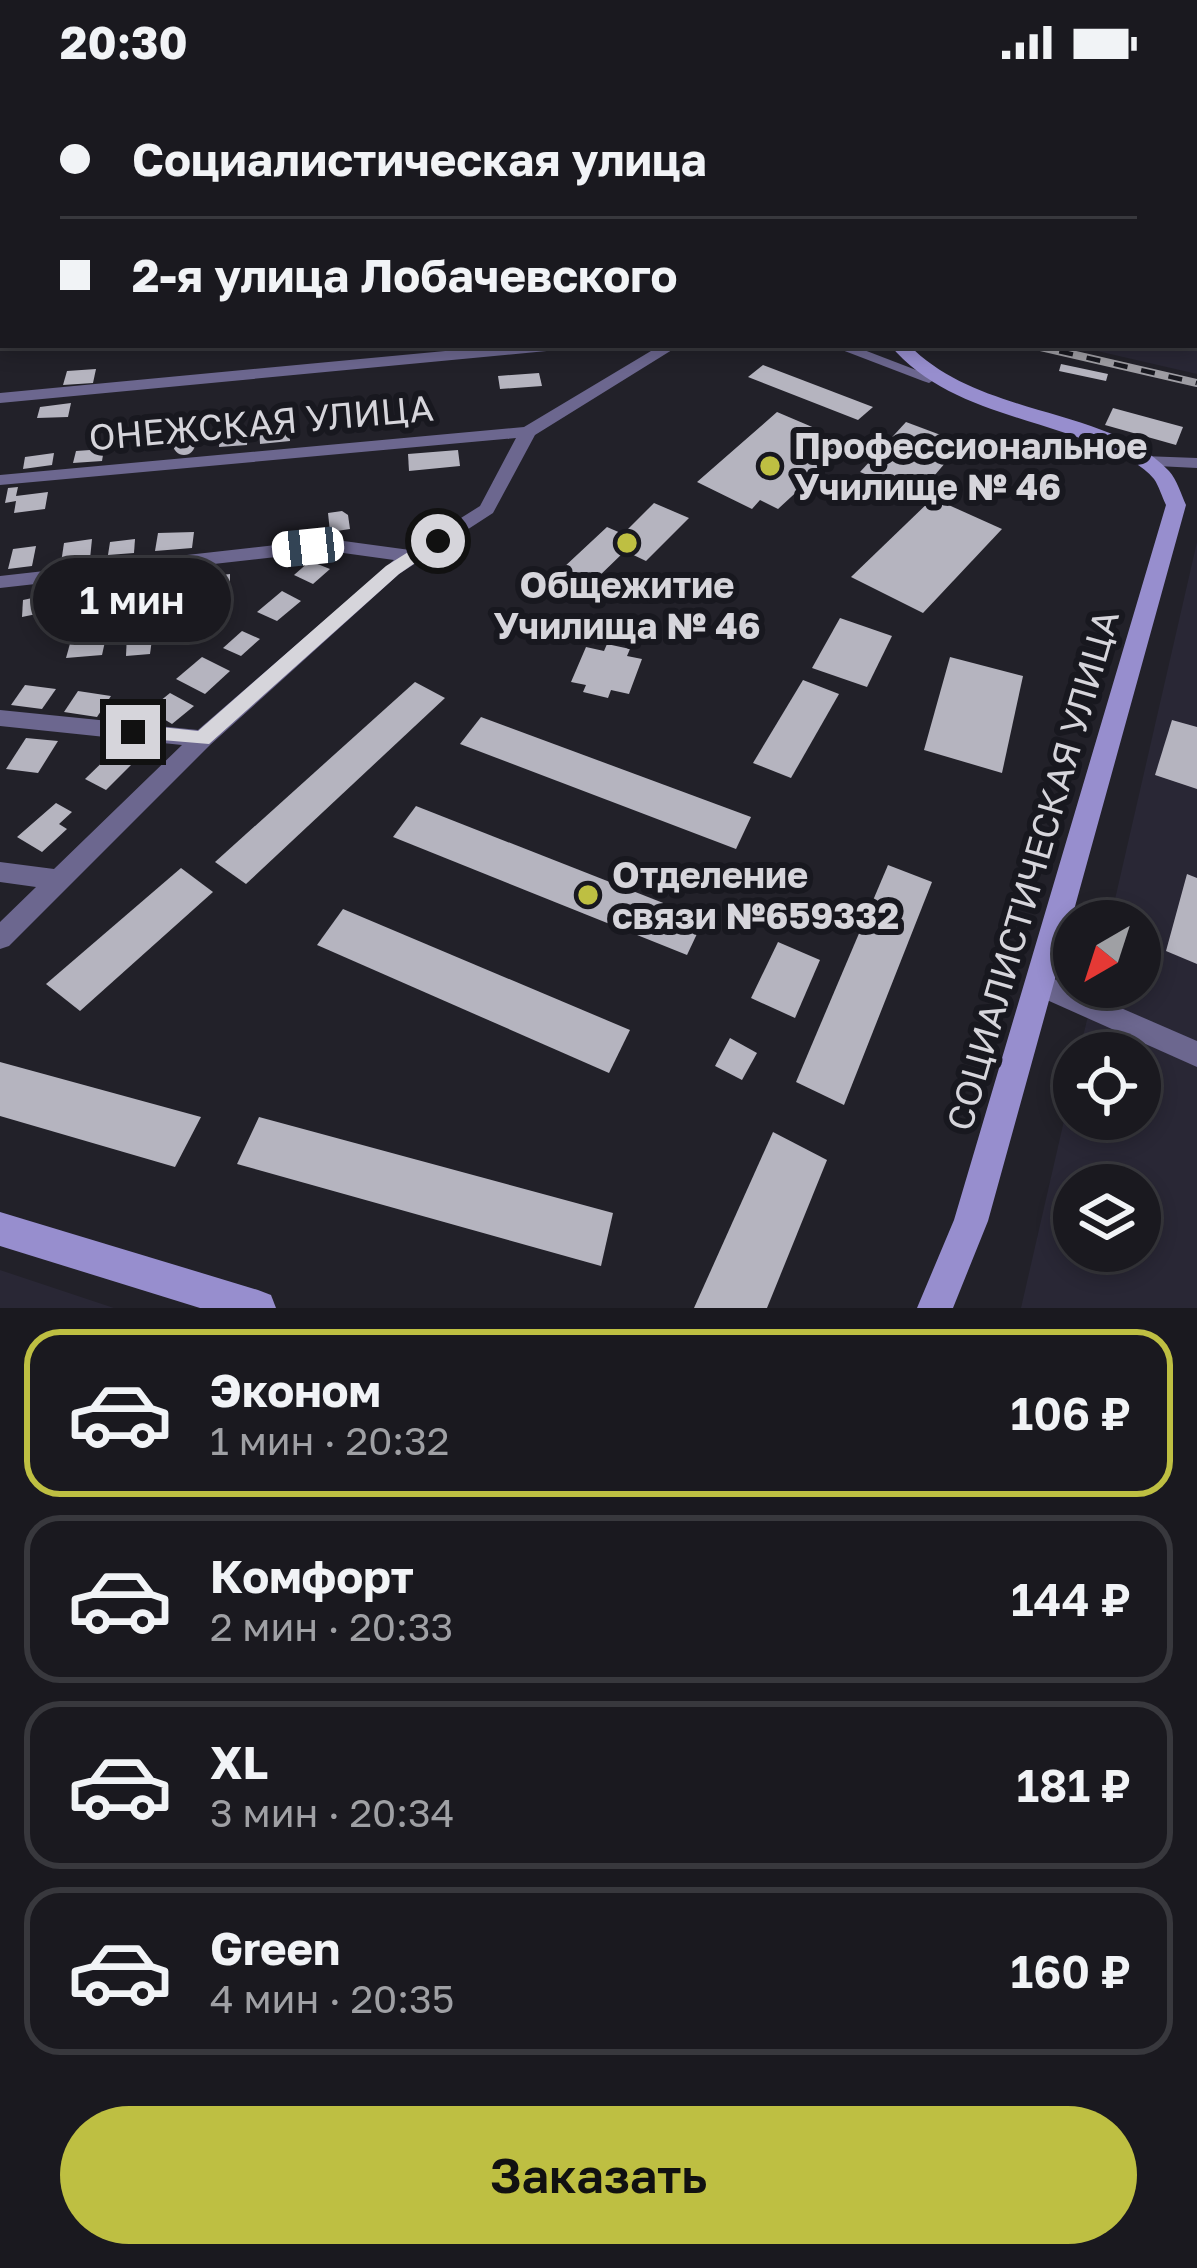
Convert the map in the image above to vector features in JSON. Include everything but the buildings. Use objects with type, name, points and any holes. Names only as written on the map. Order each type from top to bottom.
[{"type":"main road","points":[[901,348],[929,378],[1120,447],[1143,461]]},
{"type":"main road","name":"СОЦИАЛИСТИЧЕСКАЯ УЛИЦА","points":[[935,1308],[971,1221],[1176,505],[1171,485],[1143,461]]},
{"type":"main road","points":[[0,1229],[258,1308]]},
{"type":"street","points":[[0,398],[525,348]]},
{"type":"street","points":[[0,938],[202,739],[411,556],[487,509],[528,432],[667,348]]},
{"type":"street","points":[[845,348],[929,378]]},
{"type":"street","name":"ОНЕЖСКАЯ УЛИЦА","points":[[0,480],[528,432]]},
{"type":"street","points":[[1143,461],[1197,464]]},
{"type":"street","points":[[0,582],[329,545],[411,556]]},
{"type":"street","points":[[0,718],[202,739]]},
{"type":"street","points":[[0,872],[57,880]]},
{"type":"street","points":[[1038,984],[1197,1054]]},
{"type":"shaded area","points":[[1084,348],[1197,348],[1197,374]]},
{"type":"shaded area","points":[[1197,542],[1197,1308],[1021,1308],[1053,1169],[1053,1272],[1161,1272],[1161,1164],[1054,1164],[1060,1140],[1161,1140],[1161,1032],[1084,1032],[1090,1008],[1161,1008],[1161,900],[1115,900]]},
{"type":"shaded area","points":[[0,1270],[114,1308],[0,1308]]},
{"type":"tram line","points":[[920,84],[945,84]]},
{"type":"railway","points":[[1045,348],[1197,383]]},
{"type":"place","name":"Профессиональное Училище № 46","points":[[770,466]]},
{"type":"place","name":"Общежитие Училища № 46","points":[[627,543]]},
{"type":"place","name":"Отделение связи №659332","points":[[588,895]]},
{"type":"route","points":[[133,732],[202,739],[392,570],[438,541]]}]
